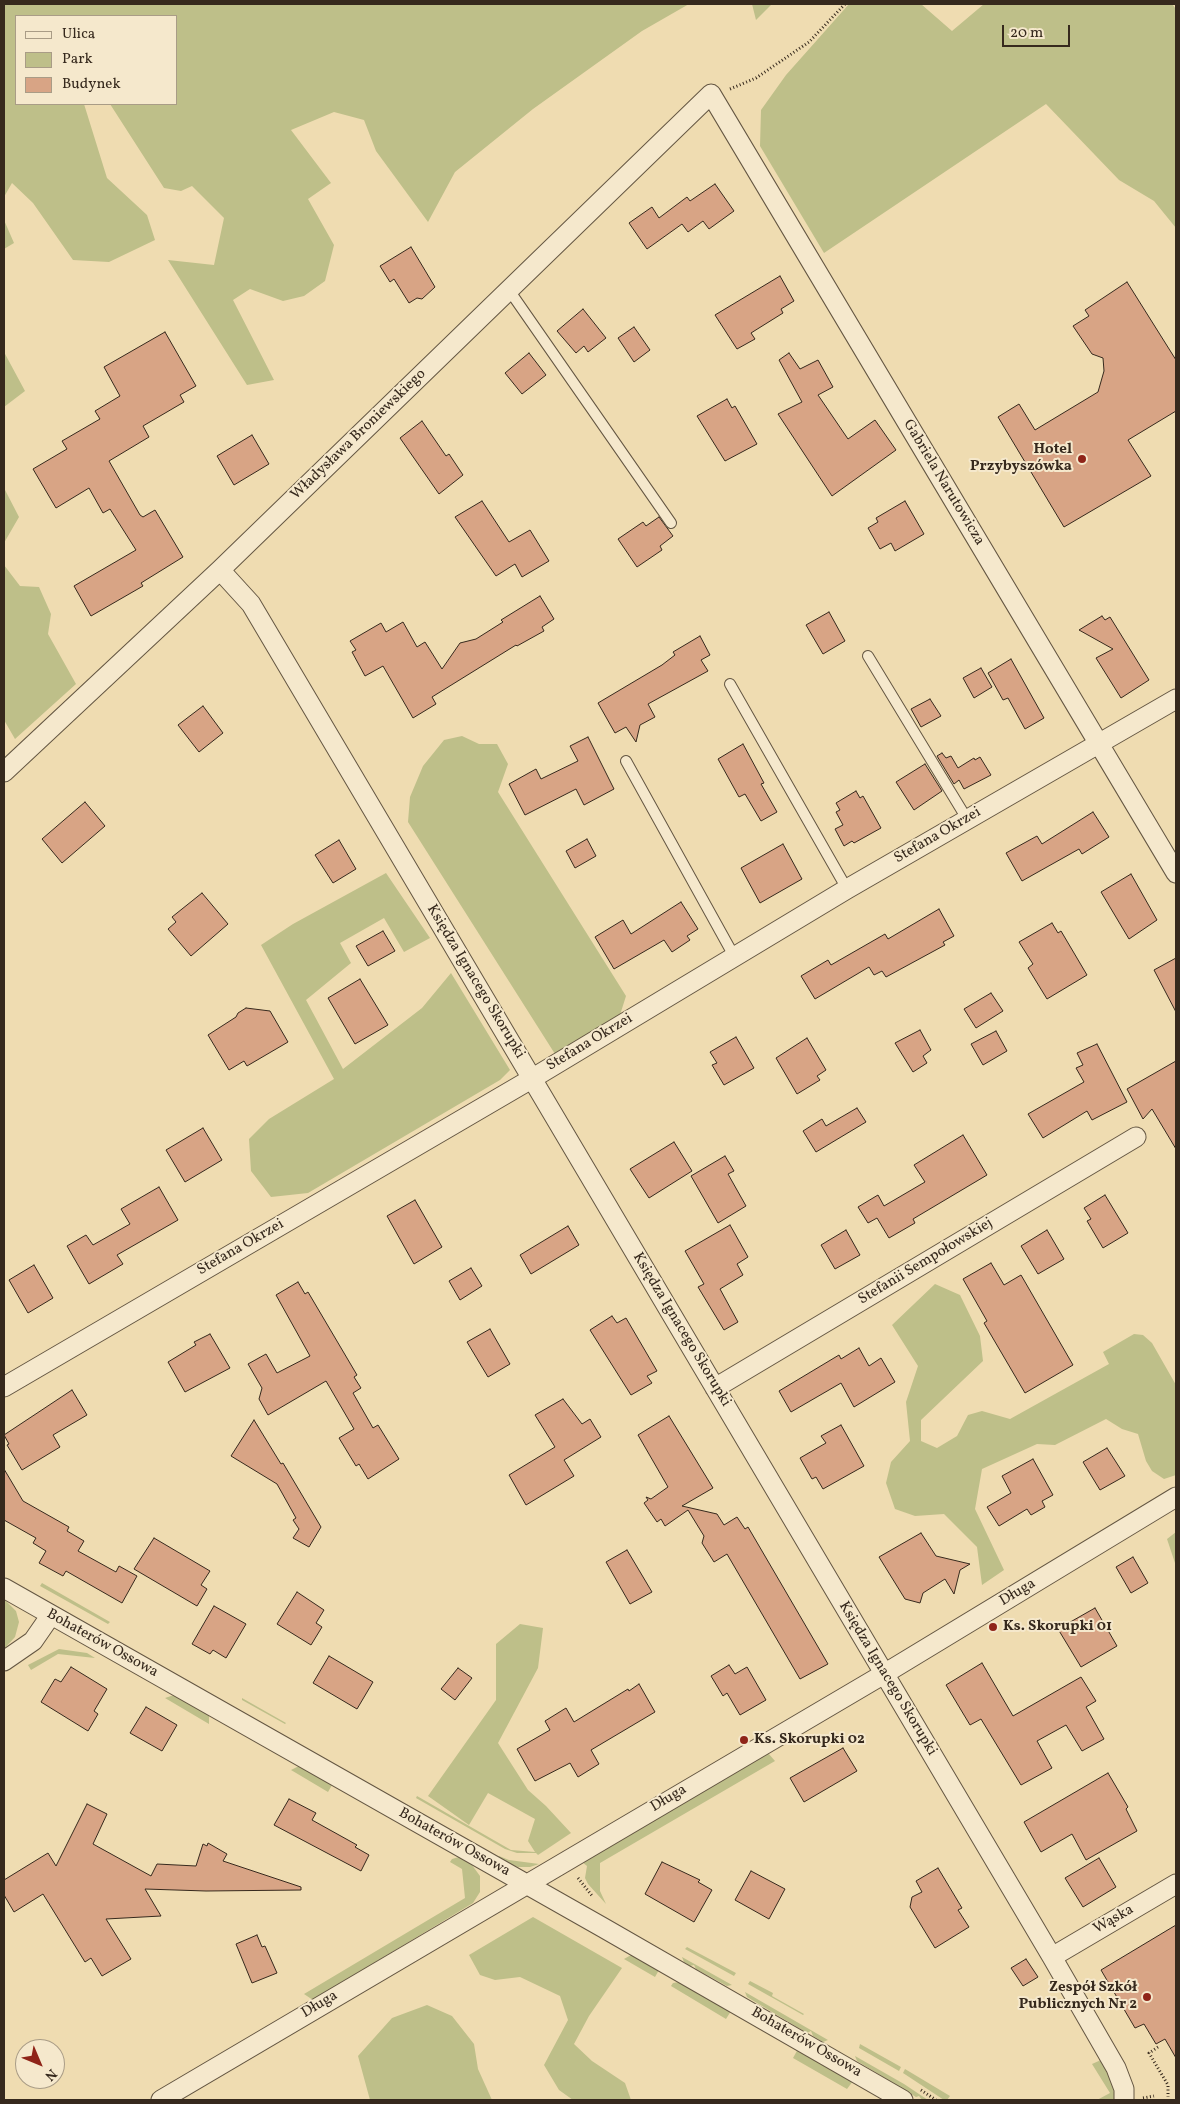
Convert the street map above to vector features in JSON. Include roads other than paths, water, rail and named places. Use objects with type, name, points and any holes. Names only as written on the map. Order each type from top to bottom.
[{"type":"street","name":"Władysława Broniewskiego","points":[[4,772],[220,570],[710,94]]},
{"type":"street","name":"Gabriela Narutowicza","points":[[710,94],[1176,873]]},
{"type":"street","name":"Księdza Ignacego Skorupki","points":[[220,570],[251,604],[1052,1957],[1116,2068],[1124,2089],[1124,2100]]},
{"type":"street","name":"Stefana Okrzei","points":[[4,1387],[532,1078],[847,889],[1176,699]]},
{"type":"street","name":"Stefanii Sempołowskiej","points":[[715,1388],[1136,1137]]},
{"type":"street","name":"Długa","points":[[161,2100],[884,1674],[1176,1497]]},
{"type":"street","name":"Bohaterów Ossowa","points":[[4,1588],[903,2100]]},
{"type":"street","points":[[4,1660],[33,1641],[51,1615]]},
{"type":"street","name":"Wąska","points":[[1052,1957],[1176,1884]]},
{"type":"lane","points":[[509,290],[671,523]]},
{"type":"lane","points":[[868,656],[967,819]]},
{"type":"lane","points":[[730,684],[847,889]]},
{"type":"lane","points":[[626,761],[734,956]]},
{"type":"place","name":"Hotel Przybyszówka","points":[[1082,459]]},
{"type":"place","name":"Ks. Skorupki 01","points":[[993,1627]]},
{"type":"place","name":"Ks. Skorupki 02","points":[[744,1740]]},
{"type":"place","name":"Zespół Szkół Publicznych Nr 2","points":[[1147,1997]]}]
